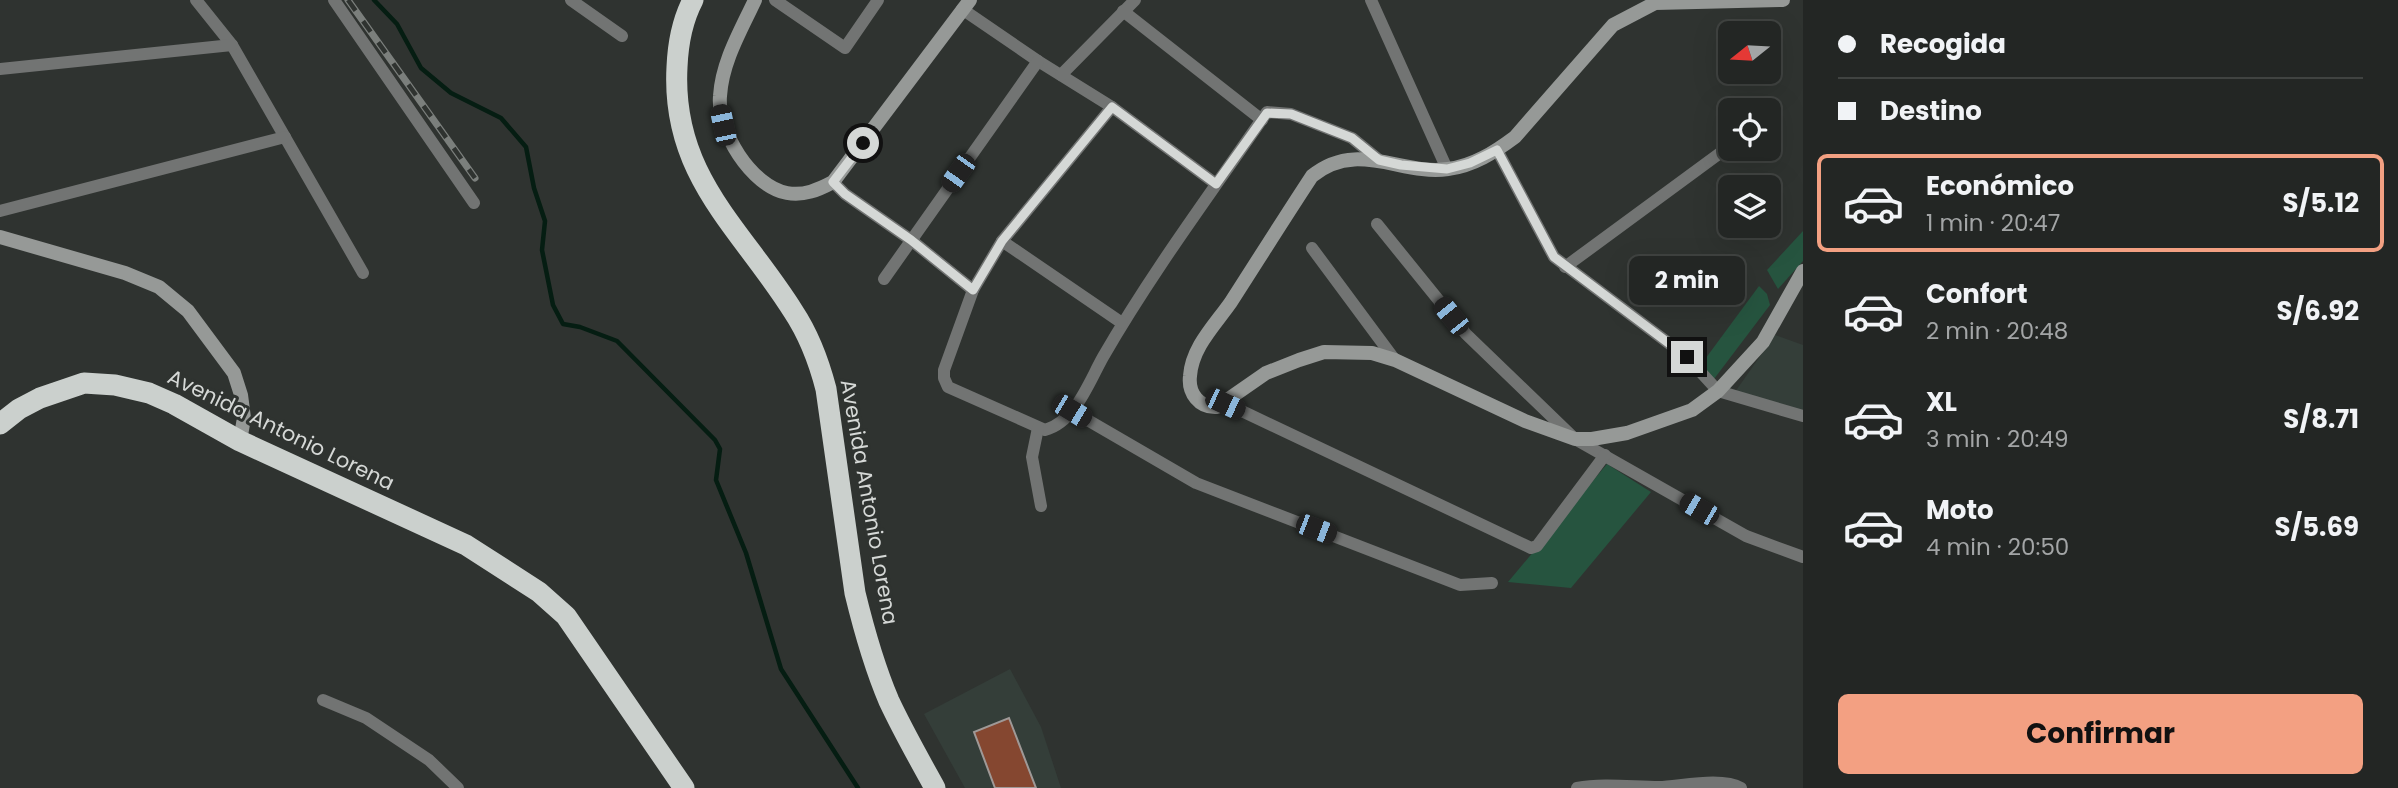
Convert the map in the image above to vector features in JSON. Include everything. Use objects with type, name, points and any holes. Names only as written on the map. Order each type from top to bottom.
[{"type":"highway","name":"Avenida Antonio Lorena","points":[[693,0],[682,25],[678,49],[677,110],[682,131],[702,180],[793,311],[820,366],[826,389],[855,593],[861,617],[889,700],[935,788]]},
{"type":"highway","name":"Avenida Antonio Lorena","points":[[0,424],[19,409],[64,388],[84,383],[115,385],[149,393],[240,441],[466,545],[539,592],[566,616],[684,788]]},
{"type":"main road","points":[[755,0],[732,48],[720,94],[720,111],[729,142],[745,163],[763,180],[783,192],[801,194],[816,191],[833,182],[966,4]]},
{"type":"main road","points":[[1783,0],[1655,2],[1613,25],[1516,137],[1470,163],[1434,170],[1379,160],[1326,164],[1312,176],[1229,305],[1210,328],[1192,366],[1191,388],[1193,397],[1211,408],[1225,404],[1242,388],[1266,373],[1324,352],[1372,353],[1395,360],[1525,421],[1575,439],[1627,433],[1692,410],[1718,391],[1763,342],[1803,271]]},
{"type":"main road","points":[[0,237],[125,273],[159,287],[188,311],[234,373],[244,418],[240,441]]},
{"type":"street","points":[[196,0],[232,46],[363,273]]},
{"type":"street","points":[[334,0],[474,203]]},
{"type":"street","points":[[571,0],[622,36]]},
{"type":"street","points":[[775,0],[845,48],[878,0]]},
{"type":"street","points":[[1061,75],[1135,0]]},
{"type":"street","points":[[1371,0],[1447,169]]},
{"type":"street","points":[[966,4],[1038,61],[1112,107],[1216,184]]},
{"type":"street","points":[[1123,12],[1262,120]]},
{"type":"street","points":[[0,69],[232,46]]},
{"type":"street","points":[[884,279],[1038,61]]},
{"type":"street","points":[[1112,107],[1002,241],[973,290],[944,370],[948,387],[1045,430],[1055,427],[1072,411],[1122,323],[1267,113],[1291,114],[1352,138],[1379,160]]},
{"type":"street","points":[[0,211],[285,137]]},
{"type":"street","points":[[1497,150],[1544,241],[1554,257],[1565,267],[1687,357],[1718,391],[1803,416]]},
{"type":"street","points":[[1565,267],[1718,155]]},
{"type":"street","points":[[833,182],[845,194],[911,240],[973,290]]},
{"type":"street","points":[[1377,224],[1466,334],[1575,439],[1746,536],[1803,556]]},
{"type":"street","points":[[1002,241],[1122,323]]},
{"type":"street","points":[[1312,248],[1395,360]]},
{"type":"street","points":[[1225,404],[1531,548],[1537,546],[1605,455]]},
{"type":"street","points":[[1072,411],[1196,483],[1460,584],[1492,583]]},
{"type":"street","points":[[1038,428],[1031,457],[1041,506]]},
{"type":"street","points":[[323,700],[366,718],[429,760],[458,788]]},
{"type":"street","points":[[1577,788],[1660,787],[1708,783],[1737,785],[1741,788]]},
{"type":"shaded area","points":[[1775,335],[1803,345],[1803,411],[1735,392]]},
{"type":"shaded area","points":[[1010,669],[1041,727],[1061,788],[965,788],[924,714]]},
{"type":"green space","points":[[1803,231],[1803,261],[1778,289],[1767,270]]},
{"type":"green space","points":[[1759,286],[1767,294],[1770,305],[1714,379],[1700,366]]},
{"type":"green space","points":[[1607,464],[1651,492],[1571,588],[1508,582]]},
{"type":"building","points":[[1009,718],[1036,788],[995,788],[974,732]]},
{"type":"waterway","points":[[374,0],[397,24],[421,68],[451,93],[501,118],[526,147],[534,188],[545,221],[542,250],[553,305],[563,324],[580,327],[617,341],[715,440],[720,449],[716,480],[746,553],[781,669],[858,788]]},
{"type":"railway","points":[[348,0],[475,178]]},
{"type":"route","points":[[863,143],[833,182],[845,194],[911,240],[973,290],[1002,241],[1112,107],[1216,184],[1267,113],[1291,114],[1352,138],[1379,160],[1401,165],[1434,170],[1447,169],[1470,163],[1497,150],[1554,257],[1687,357]]}]
